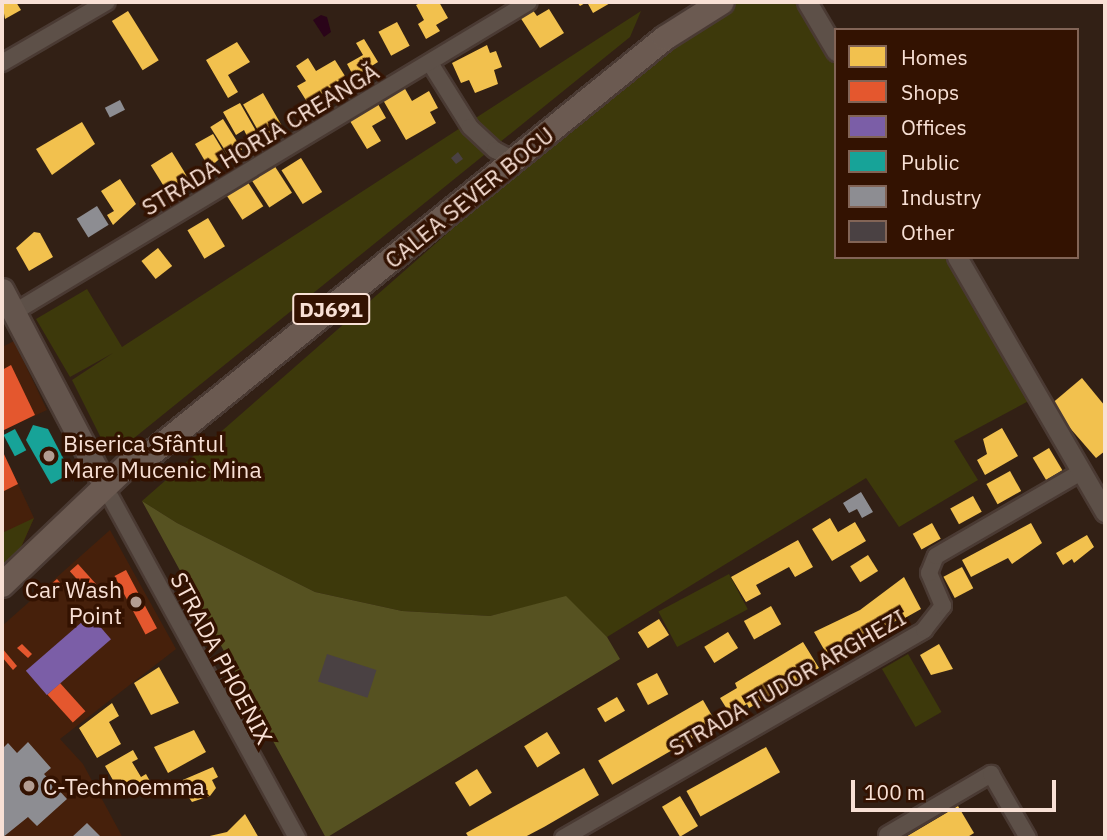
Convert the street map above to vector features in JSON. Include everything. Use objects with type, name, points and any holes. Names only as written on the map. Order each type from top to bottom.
[{"type":"main road","name":"CALEA SEVER BOCU","points":[[108,492],[147,457],[514,160],[695,9],[722,2]]},
{"type":"main road","points":[[2,290],[108,492]]},
{"type":"main road","name":"DJ691","points":[[2,585],[80,516],[97,510],[108,492]]},
{"type":"street","points":[[2,63],[107,2]]},
{"type":"street","name":"STRADA HORIA CREANGĂ","points":[[13,313],[529,2]]},
{"type":"street","points":[[807,2],[834,48]]},
{"type":"street","points":[[430,63],[470,127],[495,150],[514,160]]},
{"type":"street","points":[[958,259],[1105,513]]},
{"type":"street","name":"STRADA TUDOR ARGHEZI","points":[[562,838],[924,630],[943,606],[929,573],[936,556],[1081,472]]},
{"type":"street","name":"STRADA PHOENIX","points":[[108,492],[296,838]]},
{"type":"street","points":[[887,835],[991,774],[1028,838]]},
{"type":"shaded area","points":[[711,2],[807,2],[834,49],[834,259],[957,259],[1038,396],[954,441],[978,480],[899,527],[866,478],[607,637],[566,597],[490,616],[402,611],[315,592],[177,523],[142,501]]},
{"type":"shaded area","points":[[641,11],[630,37],[118,451],[106,448],[72,380],[113,353],[70,377],[36,319],[87,289],[122,347]]},
{"type":"shaded area","points":[[321,15],[327,17],[331,32],[324,37],[313,20]]},
{"type":"shaded area","points":[[14,341],[47,410],[2,431],[2,347]]},
{"type":"shaded area","points":[[2,450],[34,518],[18,554],[2,568]]},
{"type":"shaded area","points":[[142,501],[177,523],[315,592],[402,611],[490,616],[566,596],[607,637],[620,659],[326,838]]},
{"type":"shaded area","points":[[34,518],[18,554],[2,568],[2,533]]},
{"type":"shaded area","points":[[110,530],[176,649],[60,739],[83,764],[123,838],[2,838],[2,626]]},
{"type":"shaded area","points":[[729,574],[748,609],[677,647],[658,612]]},
{"type":"shaded area","points":[[908,654],[942,712],[916,727],[882,669]]},
{"type":"building: Homes","points":[[2,2],[16,2],[21,10],[5,19]]},
{"type":"building: Homes","points":[[422,2],[439,2],[448,18],[436,25],[440,31],[426,39],[418,24],[424,20],[416,5]]},
{"type":"building: Homes","points":[[587,2],[612,2],[593,13]]},
{"type":"building: Homes","points":[[532,9],[537,16],[549,9],[564,33],[540,48],[520,17]]},
{"type":"building: Homes","points":[[128,11],[159,60],[143,70],[112,21]]},
{"type":"building: Homes","points":[[397,22],[410,46],[391,56],[378,32]]},
{"type":"building: Homes","points":[[364,39],[378,62],[354,77],[347,64],[363,55],[356,43]]},
{"type":"building: Homes","points":[[237,42],[250,62],[228,75],[238,92],[228,98],[206,60]]},
{"type":"building: Homes","points":[[487,45],[490,53],[496,51],[502,67],[494,70],[498,84],[475,93],[469,80],[461,83],[452,63]]},
{"type":"building: Homes","points":[[308,58],[316,71],[335,60],[345,76],[309,105],[297,86],[306,81],[296,66]]},
{"type":"building: Homes","points":[[404,87],[412,101],[429,91],[438,108],[430,112],[436,123],[406,140],[383,100]]},
{"type":"building: Homes","points":[[263,93],[282,126],[262,137],[243,105]]},
{"type":"building: Homes","points":[[240,103],[256,131],[247,136],[244,130],[236,135],[223,112]]},
{"type":"building: Homes","points":[[378,104],[386,118],[372,126],[381,141],[367,149],[350,121]]},
{"type":"building: Homes","points":[[223,119],[242,150],[229,157],[210,127]]},
{"type":"building: Homes","points":[[82,122],[95,144],[52,175],[36,149]]},
{"type":"building: Homes","points":[[213,134],[225,154],[209,168],[195,144]]},
{"type":"building: Homes","points":[[172,152],[189,179],[168,192],[151,165]]},
{"type":"building: Homes","points":[[301,158],[322,192],[303,204],[281,170]]},
{"type":"building: Homes","points":[[274,165],[292,193],[269,207],[251,180]]},
{"type":"building: Homes","points":[[120,179],[136,204],[113,225],[107,215],[114,211],[101,191]]},
{"type":"building: Homes","points":[[247,181],[263,206],[242,220],[226,195]]},
{"type":"building: Homes","points":[[208,218],[225,246],[204,259],[187,230]]},
{"type":"building: Homes","points":[[34,232],[40,233],[53,257],[29,271],[16,248]]},
{"type":"building: Homes","points":[[158,248],[172,266],[156,279],[141,261]]},
{"type":"building: Homes","points":[[1082,378],[1105,406],[1105,451],[1096,458],[1050,405]]},
{"type":"building: Homes","points":[[1002,428],[1018,456],[985,475],[977,460],[987,454],[983,439]]},
{"type":"building: Homes","points":[[1049,448],[1062,470],[1046,480],[1033,458]]},
{"type":"building: Homes","points":[[1010,471],[1021,491],[998,504],[986,484]]},
{"type":"building: Homes","points":[[973,496],[982,512],[959,524],[950,509]]},
{"type":"building: Homes","points":[[830,518],[838,532],[855,522],[866,541],[832,561],[812,529]]},
{"type":"building: Homes","points":[[932,523],[941,539],[921,549],[913,534]]},
{"type":"building: Homes","points":[[1031,523],[1042,543],[1012,564],[1008,558],[971,577],[962,560]]},
{"type":"building: Homes","points":[[1087,535],[1094,547],[1074,563],[1072,559],[1063,565],[1056,553]]},
{"type":"building: Homes","points":[[798,540],[813,567],[795,577],[789,567],[756,585],[761,594],[746,602],[731,577]]},
{"type":"building: Homes","points":[[868,555],[878,571],[860,582],[850,566]]},
{"type":"building: Homes","points":[[962,567],[973,588],[955,598],[943,577]]},
{"type":"building: Homes","points":[[904,577],[921,609],[905,618],[901,612],[896,615],[899,619],[830,660],[814,632],[860,610]]},
{"type":"building: Homes","points":[[771,606],[781,624],[754,639],[744,621]]},
{"type":"building: Homes","points":[[659,619],[669,635],[648,648],[638,632]]},
{"type":"building: Homes","points":[[728,632],[738,648],[714,663],[704,647]]},
{"type":"building: Homes","points":[[803,642],[819,668],[749,708],[747,704],[730,714],[720,698],[737,688],[735,683]]},
{"type":"building: Homes","points":[[939,644],[953,669],[931,675],[920,655]]},
{"type":"building: Homes","points":[[159,667],[179,703],[151,715],[134,683]]},
{"type":"building: Homes","points":[[657,673],[668,694],[648,705],[637,684]]},
{"type":"building: Homes","points":[[617,697],[625,711],[605,722],[597,708]]},
{"type":"building: Homes","points":[[703,700],[717,724],[612,785],[598,760]]},
{"type":"building: Homes","points":[[112,703],[119,716],[109,722],[121,744],[97,758],[79,728]]},
{"type":"building: Homes","points":[[194,730],[206,752],[168,773],[154,747]]},
{"type":"building: Homes","points":[[547,732],[560,753],[537,768],[524,746]]},
{"type":"building: Homes","points":[[766,747],[780,772],[700,816],[686,791]]},
{"type":"building: Homes","points":[[133,750],[138,759],[132,762],[141,777],[146,774],[151,783],[123,798],[105,766]]},
{"type":"building: Homes","points":[[213,767],[218,777],[212,780],[216,788],[210,796],[192,802],[178,782]]},
{"type":"building: Homes","points":[[584,768],[599,795],[544,827],[523,838],[469,838],[466,833]]},
{"type":"building: Homes","points":[[477,769],[492,793],[470,807],[455,783]]},
{"type":"building: Homes","points":[[680,796],[698,826],[680,837],[662,807]]},
{"type":"building: Homes","points":[[958,806],[974,833],[966,838],[904,838]]},
{"type":"building: Homes","points":[[245,814],[259,838],[201,838],[227,832]]},
{"type":"building: Shops","points":[[11,365],[35,415],[2,431],[2,370]]},
{"type":"building: Shops","points":[[2,450],[18,484],[2,492]]},
{"type":"building: Shops","points":[[78,564],[102,591],[94,598],[70,571]]},
{"type":"building: Shops","name":"Car Wash Point","points":[[126,570],[157,628],[146,634],[115,576]]},
{"type":"building: Shops","points":[[57,579],[63,586],[49,598],[43,591]]},
{"type":"building: Shops","points":[[22,644],[32,654],[28,658],[17,648]]},
{"type":"building: Shops","points":[[2,648],[17,666],[13,670],[2,657]]},
{"type":"building: Shops","points":[[60,683],[85,711],[73,723],[47,694]]},
{"type":"building: Offices","points":[[90,615],[111,639],[47,695],[26,671]]},
{"type":"building: Public","name":"Biserica Sfântul Mare Mucenic Mina","points":[[33,425],[48,429],[71,473],[51,484],[26,440]]},
{"type":"building: Public","points":[[15,429],[26,450],[15,456],[4,435]]},
{"type":"building: Industry","points":[[120,100],[125,110],[110,118],[105,108]]},
{"type":"building: Industry","points":[[97,206],[109,225],[88,237],[77,219]]},
{"type":"building: Industry","points":[[861,492],[873,512],[862,518],[857,509],[849,513],[843,503]]},
{"type":"building: Industry","name":"C-Technoemma","points":[[28,742],[51,768],[44,774],[67,799],[37,826],[28,817],[2,838],[2,749],[8,743],[17,753]]},
{"type":"building: Industry","points":[[87,823],[102,838],[71,838]]},
{"type":"building: Other","points":[[458,152],[463,159],[456,164],[451,158]]},
{"type":"building: Other","points":[[327,654],[376,670],[367,698],[318,682]]},
{"type":"place","name":"Biserica Sfântul Mare Mucenic Mina","points":[[49,456]]},
{"type":"place","name":"Car Wash Point","points":[[136,602]]},
{"type":"place","name":"C-Technoemma","points":[[29,786]]}]
